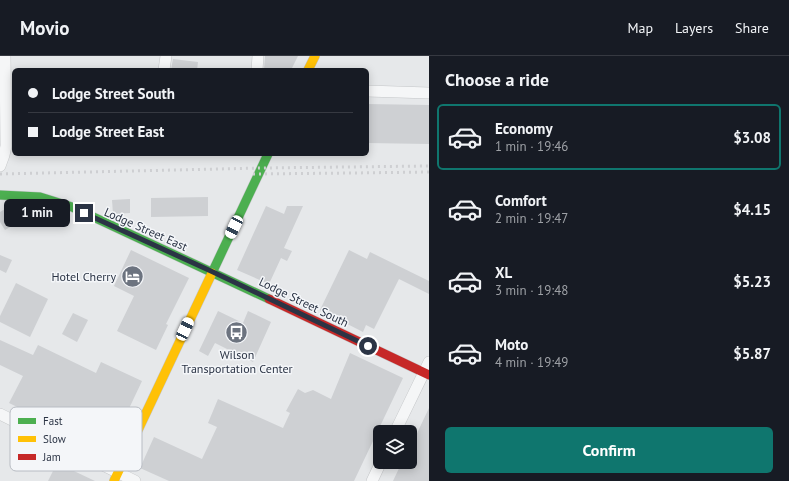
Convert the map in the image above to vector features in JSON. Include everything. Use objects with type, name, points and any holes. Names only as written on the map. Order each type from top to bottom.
[{"type":"street","points":[[0,166],[2,155],[6,146],[10,89],[6,56]]},
{"type":"street","points":[[164,68],[166,56]]},
{"type":"street","points":[[257,68],[258,56]]},
{"type":"street","points":[[309,68],[314,56]]},
{"type":"street","points":[[369,91],[429,93]]},
{"type":"street","points":[[142,422],[267,156]]},
{"type":"street","name":"Lodge Street East","points":[[0,195],[40,197],[72,208],[213,272]]},
{"type":"street","name":"Lodge Street South","points":[[213,272],[426,374]]},
{"type":"street","points":[[400,425],[426,374],[429,362]]},
{"type":"street","points":[[0,414],[10,419]]},
{"type":"street","points":[[372,481],[378,469]]},
{"type":"street","points":[[105,471],[116,477],[135,481]]},
{"type":"building","points":[[265,56],[298,56],[292,68],[264,68]]},
{"type":"building","points":[[173,59],[198,62],[197,68],[171,68]]},
{"type":"building","points":[[369,104],[429,105],[429,144],[369,143]]},
{"type":"building","points":[[208,197],[208,216],[151,217],[151,198]]},
{"type":"building","points":[[130,199],[130,213],[113,214],[112,200]]},
{"type":"building","points":[[10,206],[19,222],[5,230],[0,222],[0,212]]},
{"type":"building","points":[[266,206],[284,214],[287,206],[303,206],[284,248],[292,251],[287,261],[281,258],[269,284],[237,270]]},
{"type":"building","points":[[131,250],[189,278],[166,324],[168,325],[156,350],[117,331],[134,296],[114,286]]},
{"type":"building","points":[[349,250],[367,259],[370,252],[429,281],[429,294],[399,279],[374,329],[366,325],[363,332],[320,310]]},
{"type":"building","points":[[0,255],[12,260],[6,273],[0,270]]},
{"type":"building","points":[[16,283],[48,299],[30,337],[0,322],[0,316]]},
{"type":"building","name":"Wilson Transportation Center","points":[[218,311],[243,323],[248,311],[271,322],[253,362],[215,343],[208,356],[199,351]]},
{"type":"building","points":[[73,313],[88,320],[77,342],[62,334]]},
{"type":"building","points":[[0,340],[33,355],[38,345],[96,373],[101,362],[142,381],[130,407],[17,407],[9,403],[23,376],[0,365]]},
{"type":"building","points":[[350,353],[403,378],[381,425],[373,425],[373,441],[354,481],[169,481],[142,469],[142,464],[154,437],[202,459],[217,427],[208,423],[218,399],[283,428],[290,413],[286,411],[298,389],[305,393],[313,390],[331,399]]},
{"type":"building","points":[[429,408],[429,481],[393,481],[399,469],[417,469],[417,433]]},
{"type":"building","points":[[53,471],[74,471],[95,481],[48,481]]},
{"type":"railway","points":[[0,174],[429,166]]},
{"type":"railway","points":[[253,174],[429,172]]},
{"type":"traffic: fast","points":[[212,273],[267,156]]},
{"type":"traffic: fast","points":[[0,195],[40,197],[72,207],[269,299]]},
{"type":"traffic: slow","points":[[309,68],[315,56]]},
{"type":"traffic: slow","points":[[142,422],[212,273]]},
{"type":"traffic: slow","points":[[114,481],[119,471]]},
{"type":"traffic: jam","points":[[269,299],[429,375]]},
{"type":"place","name":"Hotel Cherry","points":[[132,276]]},
{"type":"place","name":"Wilson Transportation Center","points":[[237,333]]},
{"type":"route","points":[[84,213],[213,272],[368,346]]}]
